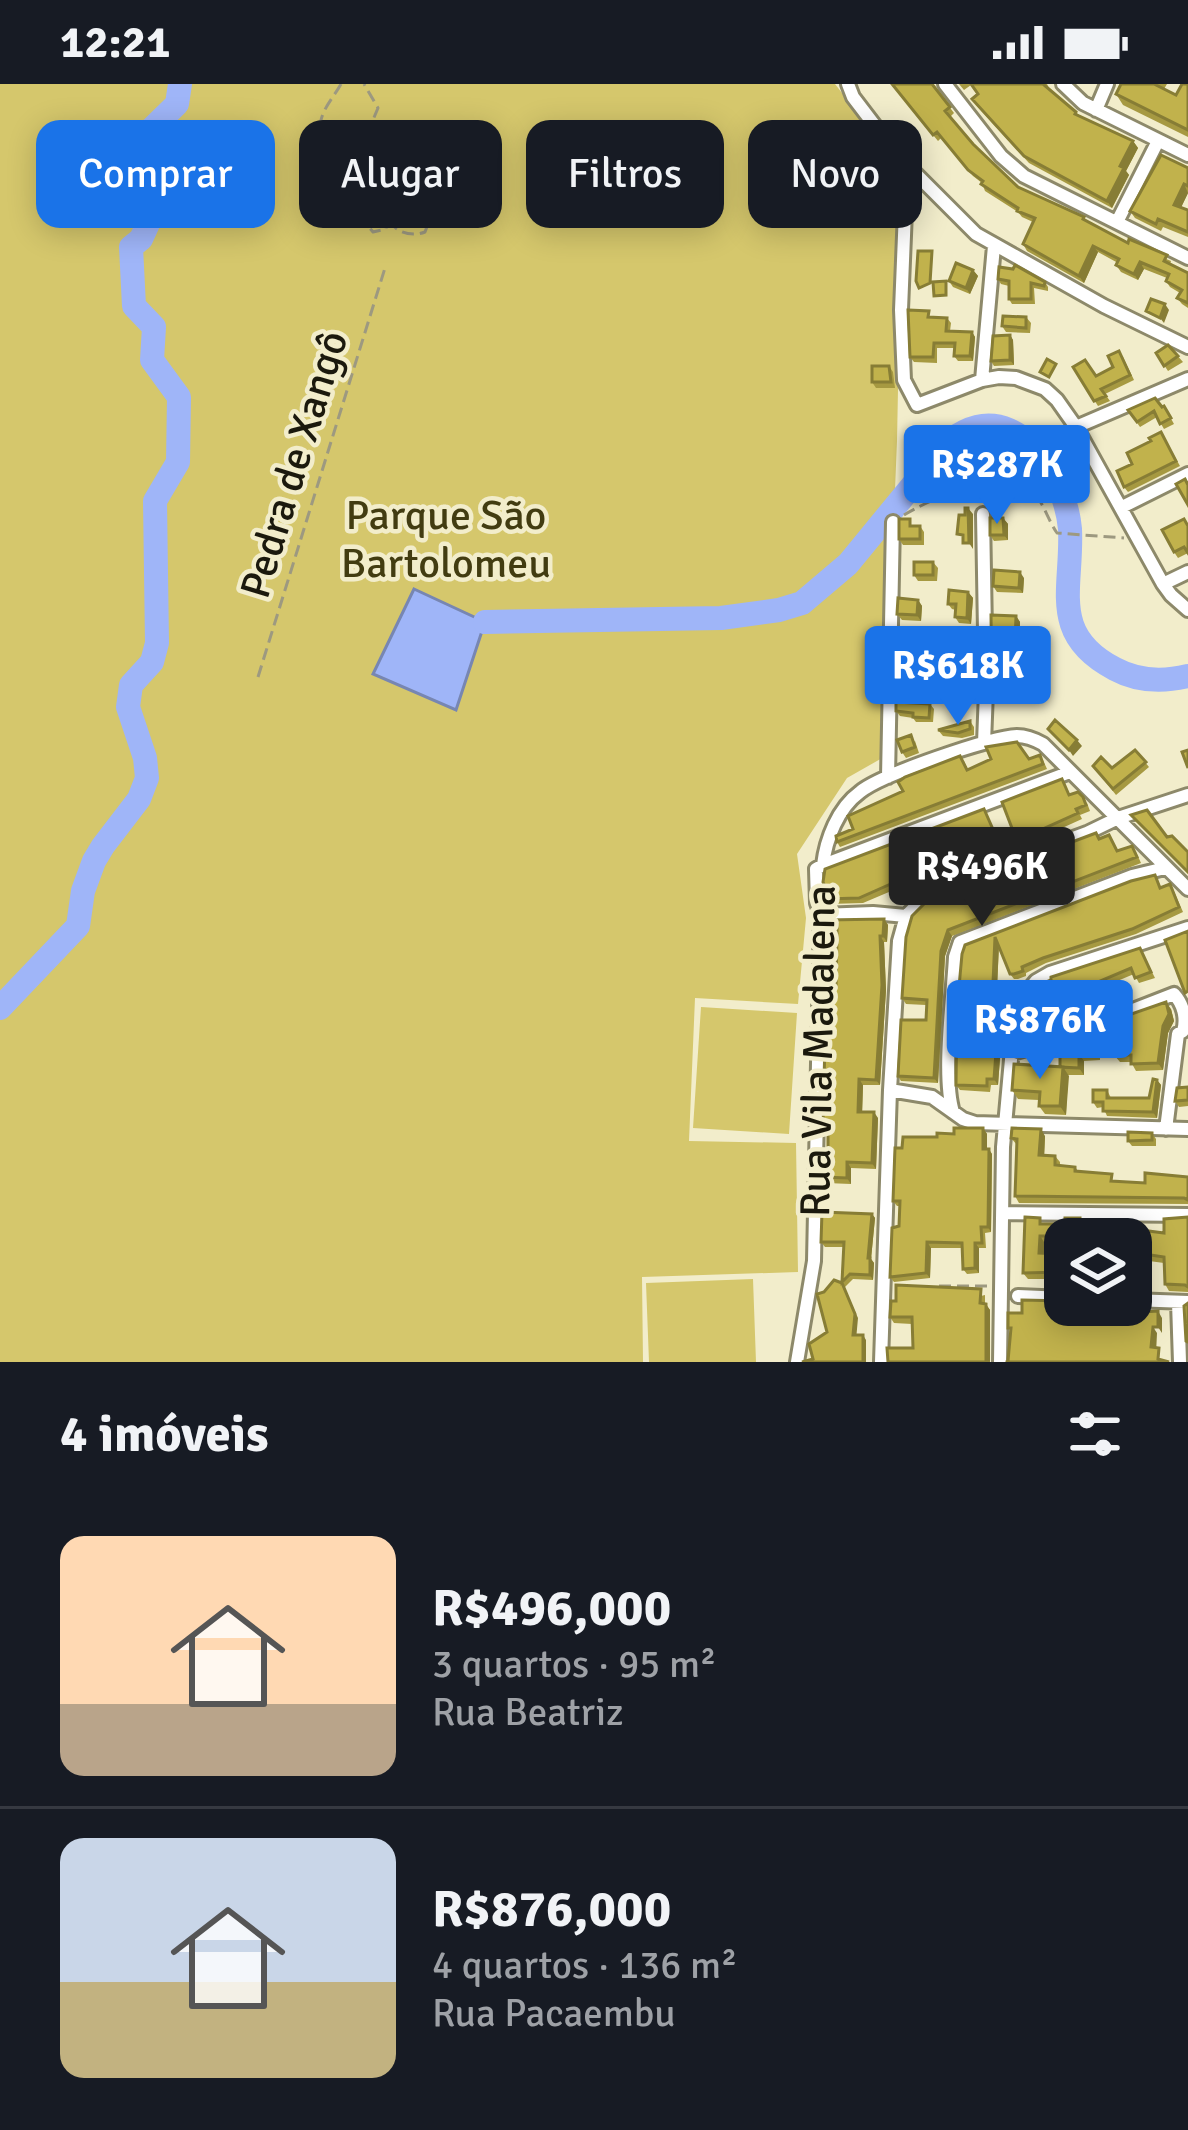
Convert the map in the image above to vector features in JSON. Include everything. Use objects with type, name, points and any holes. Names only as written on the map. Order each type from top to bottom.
[{"type":"street","points":[[848,84],[870,120]]},
{"type":"street","points":[[945,84],[1013,167],[1188,258]]},
{"type":"street","points":[[1063,84],[1096,110],[1188,155]]},
{"type":"street","points":[[1096,110],[1107,84]]},
{"type":"street","points":[[1117,222],[1158,140]]},
{"type":"street","points":[[922,180],[976,235],[1188,347]]},
{"type":"street","points":[[904,228],[904,380],[917,405],[982,380],[1016,377],[1034,382],[1057,400],[1076,427],[1163,584],[1188,610]]},
{"type":"street","points":[[982,380],[994,246]]},
{"type":"street","points":[[1076,427],[1188,379]]},
{"type":"street","points":[[1122,507],[1188,475]]},
{"type":"street","points":[[983,514],[984,743]]},
{"type":"street","points":[[889,777],[893,522]]},
{"type":"street","points":[[1163,584],[1188,572]]},
{"type":"street","name":"Rua Vila Madalena","points":[[796,1362],[814,1261],[821,915],[816,869],[823,865],[826,843],[850,802],[863,789],[889,777],[984,743],[1031,737],[1188,889]]},
{"type":"street","points":[[823,865],[1070,772]]},
{"type":"street","points":[[881,1362],[890,1090],[899,941],[906,916],[949,884],[1188,795]]},
{"type":"street","points":[[953,1112],[949,1075],[960,942],[1132,876],[1165,868]]},
{"type":"street","points":[[821,915],[906,916]]},
{"type":"street","points":[[1000,1362],[1005,1122],[1015,1016],[1036,981],[1188,928]]},
{"type":"street","points":[[1010,1054],[1174,994],[1187,1023],[1178,1034],[1166,1129]]},
{"type":"street","points":[[890,1090],[932,1096],[975,1123],[1188,1129]]},
{"type":"street","points":[[1003,1213],[1188,1215]]},
{"type":"street","points":[[1018,1296],[1044,1297]]},
{"type":"street","points":[[1152,1301],[1183,1302],[1180,1362]]},
{"type":"path","points":[[322,120],[341,84]]},
{"type":"path","points":[[364,84],[378,108],[373,120]]},
{"type":"path","points":[[394,228],[419,234],[427,228]]},
{"type":"path","name":"Pedra de Xangô","points":[[258,677],[386,268]]},
{"type":"path","points":[[893,522],[933,499],[979,484],[1024,483],[1053,528],[1062,534],[1141,542]]},
{"type":"path","points":[[979,484],[983,514]]},
{"type":"path","points":[[939,1286],[1001,1286]]},
{"type":"green space","name":"Parque São Bartolomeu","points":[[0,84],[835,84],[863,120],[748,120],[748,228],[901,228],[884,757],[847,778],[797,854],[806,918],[798,1004],[695,998],[689,1141],[796,1143],[798,1272],[642,1277],[643,1362],[0,1362]]},
{"type":"green space","points":[[701,1007],[797,1013],[789,1134],[693,1128]]},
{"type":"green space","points":[[753,1279],[756,1362],[649,1362],[646,1283]]},
{"type":"water","points":[[414,589],[485,622],[456,710],[373,674]]},
{"type":"building","points":[[892,84],[932,84],[950,107],[945,111],[1018,187],[1128,243],[1129,239],[1167,255],[1164,261],[1188,273],[1188,303],[1177,298],[1182,290],[1166,281],[1169,274],[1140,262],[1134,274],[1116,265],[1119,259],[1093,246],[1079,276],[1023,244],[1035,218],[1017,211],[981,184]]},
{"type":"building","points":[[971,84],[1043,84],[1075,114],[1133,141],[1107,201],[1024,156],[972,99],[978,94]]},
{"type":"building","points":[[1121,84],[1154,84],[1176,95],[1182,84],[1188,84],[1188,130],[1116,94]]},
{"type":"building","points":[[1161,155],[1188,168],[1188,186],[1184,184],[1174,205],[1188,210],[1188,232],[1130,211]]},
{"type":"building","points":[[918,251],[932,251],[930,283],[919,288],[916,281]]},
{"type":"building","points":[[956,263],[973,270],[966,288],[949,281]]},
{"type":"building","points":[[1015,265],[1045,282],[1044,286],[1031,283],[1031,299],[1009,299],[1009,281],[998,279],[999,267],[1013,269]]},
{"type":"building","points":[[946,281],[946,295],[934,296],[933,282]]},
{"type":"building","points":[[1151,299],[1165,304],[1160,318],[1146,311]]},
{"type":"building","points":[[908,310],[947,318],[946,331],[972,332],[970,356],[954,356],[955,343],[934,343],[933,357],[910,357]]},
{"type":"building","points":[[1003,316],[1026,317],[1026,328],[1002,326]]},
{"type":"building","points":[[1010,335],[1010,360],[991,361],[993,336]]},
{"type":"building","points":[[1168,345],[1178,356],[1164,366],[1156,353]]},
{"type":"building","points":[[1119,351],[1130,375],[1101,389],[1106,396],[1094,401],[1073,367],[1085,360],[1096,376],[1113,367],[1108,356]]},
{"type":"building","points":[[1047,359],[1056,364],[1049,377],[1040,372]]},
{"type":"building","points":[[872,366],[889,366],[891,382],[872,382]]},
{"type":"building","points":[[1155,398],[1171,418],[1160,424],[1154,411],[1137,422],[1128,410]]},
{"type":"building","points":[[1161,432],[1176,461],[1124,487],[1117,471],[1132,464],[1127,453]]},
{"type":"building","points":[[1185,479],[1188,485],[1188,505],[1176,484]]},
{"type":"building","points":[[965,508],[969,543],[957,534],[959,515],[965,515]]},
{"type":"building","points":[[990,518],[1003,518],[1004,535],[990,535]]},
{"type":"building","points":[[899,519],[920,526],[920,539],[899,539]]},
{"type":"building","points":[[1184,519],[1188,553],[1184,547],[1174,552],[1162,530]]},
{"type":"building","points":[[914,562],[933,562],[933,575],[914,575]]},
{"type":"building","points":[[994,570],[1020,572],[1019,588],[993,586]]},
{"type":"building","points":[[949,590],[968,592],[967,618],[955,617],[956,604],[948,604]]},
{"type":"building","points":[[898,598],[918,600],[917,615],[897,614]]},
{"type":"building","points":[[991,615],[1016,616],[1017,675],[1011,675],[1009,698],[992,697]]},
{"type":"building","points":[[936,635],[971,638],[971,669],[934,667]]},
{"type":"building","points":[[896,702],[930,704],[929,718],[896,711]]},
{"type":"building","points":[[1055,720],[1077,740],[1069,750],[1048,729]]},
{"type":"building","points":[[970,721],[970,729],[958,733],[938,730]]},
{"type":"building","points":[[911,735],[915,747],[902,752],[897,740]]},
{"type":"building","points":[[1017,742],[1029,759],[1040,755],[1043,764],[837,842],[836,836],[853,829],[848,816],[903,791],[898,782],[905,777],[960,756],[967,770],[991,759],[986,747]]},
{"type":"building","points":[[1135,750],[1146,762],[1113,789],[1093,766],[1101,757],[1112,768]]},
{"type":"building","points":[[1062,779],[1069,795],[1078,792],[1086,805],[1027,836],[1025,832],[1015,836],[1002,802]]},
{"type":"building","points":[[984,809],[999,843],[926,878],[893,883],[859,898],[825,899],[825,869]]},
{"type":"building","points":[[1147,810],[1167,837],[1172,836],[1188,852],[1188,872],[1131,815]]},
{"type":"building","points":[[1096,833],[1099,839],[1109,835],[1117,851],[1132,846],[1137,857],[948,930],[941,951],[934,1078],[898,1076],[901,1020],[926,1020],[927,1000],[902,998],[912,916],[950,888],[1009,866],[1011,871],[1026,865],[1024,860]]},
{"type":"building","points":[[1155,875],[1160,888],[1170,884],[1179,907],[1132,929],[1043,958],[1014,974],[995,937],[993,983],[959,997],[968,997],[973,1011],[1005,999],[999,1012],[994,1079],[987,1079],[987,1086],[956,1085],[957,1009],[965,945]]},
{"type":"building","points":[[884,919],[876,1080],[859,1079],[858,1112],[874,1112],[872,1163],[847,1162],[847,1178],[822,1177],[828,1150],[828,1124],[823,1124],[826,1013],[831,1012],[832,985],[836,985],[837,937],[837,923],[827,924],[827,920]]},
{"type":"building","points":[[1188,931],[1188,991],[1185,993],[1165,940]]},
{"type":"building","points":[[1140,948],[1151,972],[1135,978],[1131,968],[1100,981],[1085,989],[1093,1008],[1027,1031],[1022,1014],[1024,1008],[1040,1001],[1037,986]]},
{"type":"building","points":[[1166,1002],[1169,1014],[1158,1063],[1131,1064],[1131,1055],[1095,1049],[1095,1054],[1079,1054],[1079,1068],[1060,1067],[1060,1041],[1092,1029],[1121,1029],[1117,1019]]},
{"type":"building","points":[[1014,1064],[1063,1067],[1060,1106],[1039,1106],[1040,1092],[1012,1090]]},
{"type":"building","points":[[1153,1079],[1157,1080],[1153,1112],[1103,1111],[1103,1102],[1093,1102],[1093,1090],[1107,1090],[1107,1098],[1149,1098]]},
{"type":"building","points":[[1188,1087],[1188,1100],[1175,1101],[1177,1088]]},
{"type":"building","points":[[954,1128],[983,1128],[983,1149],[989,1149],[988,1227],[981,1227],[982,1243],[975,1243],[975,1268],[963,1269],[962,1243],[927,1242],[926,1273],[890,1277],[892,1228],[899,1226],[900,1201],[893,1201],[895,1148],[902,1148],[903,1137],[954,1134]]},
{"type":"building","points":[[1012,1128],[1041,1129],[1039,1155],[1055,1156],[1055,1165],[1075,1167],[1075,1171],[1112,1174],[1111,1181],[1145,1183],[1145,1173],[1188,1177],[1188,1200],[1015,1196],[1017,1139],[1011,1138]]},
{"type":"building","points":[[1128,1132],[1152,1133],[1152,1140],[1128,1141]]},
{"type":"building","points":[[822,1212],[872,1214],[870,1275],[850,1274],[842,1282],[844,1242],[821,1242]]},
{"type":"building","points":[[1025,1217],[1040,1218],[1044,1272],[1023,1273]]},
{"type":"building","points":[[1188,1217],[1188,1287],[1165,1284],[1164,1257],[1152,1255],[1152,1231],[1164,1233],[1164,1219]]},
{"type":"building","points":[[834,1280],[842,1283],[855,1314],[853,1335],[863,1335],[863,1362],[802,1362],[813,1359],[809,1344],[827,1332],[817,1294]]},
{"type":"building","points":[[896,1285],[981,1289],[988,1362],[888,1362],[887,1348],[913,1348],[912,1317],[890,1317]]},
{"type":"building","points":[[1022,1300],[1044,1301],[1044,1326],[1152,1326],[1152,1311],[1158,1311],[1151,1347],[1159,1348],[1158,1359],[1169,1362],[1006,1362],[1011,1328],[1008,1313],[1022,1313]]},
{"type":"building","points":[[1188,1303],[1188,1342],[1184,1306]]},
{"type":"waterway","points":[[0,1008],[78,926],[94,861],[139,799],[147,778],[128,707],[131,685],[152,662],[157,643],[155,501],[178,462],[179,397],[152,360],[154,327],[134,306],[131,247],[141,239],[152,215],[131,190],[137,143],[177,104],[180,84]]},
{"type":"waterway","points":[[485,622],[721,618],[802,603],[848,564],[949,441],[970,429],[992,426],[1015,433],[1032,446],[1060,489],[1070,529],[1068,608],[1080,641],[1115,669],[1142,679],[1188,676]]}]
